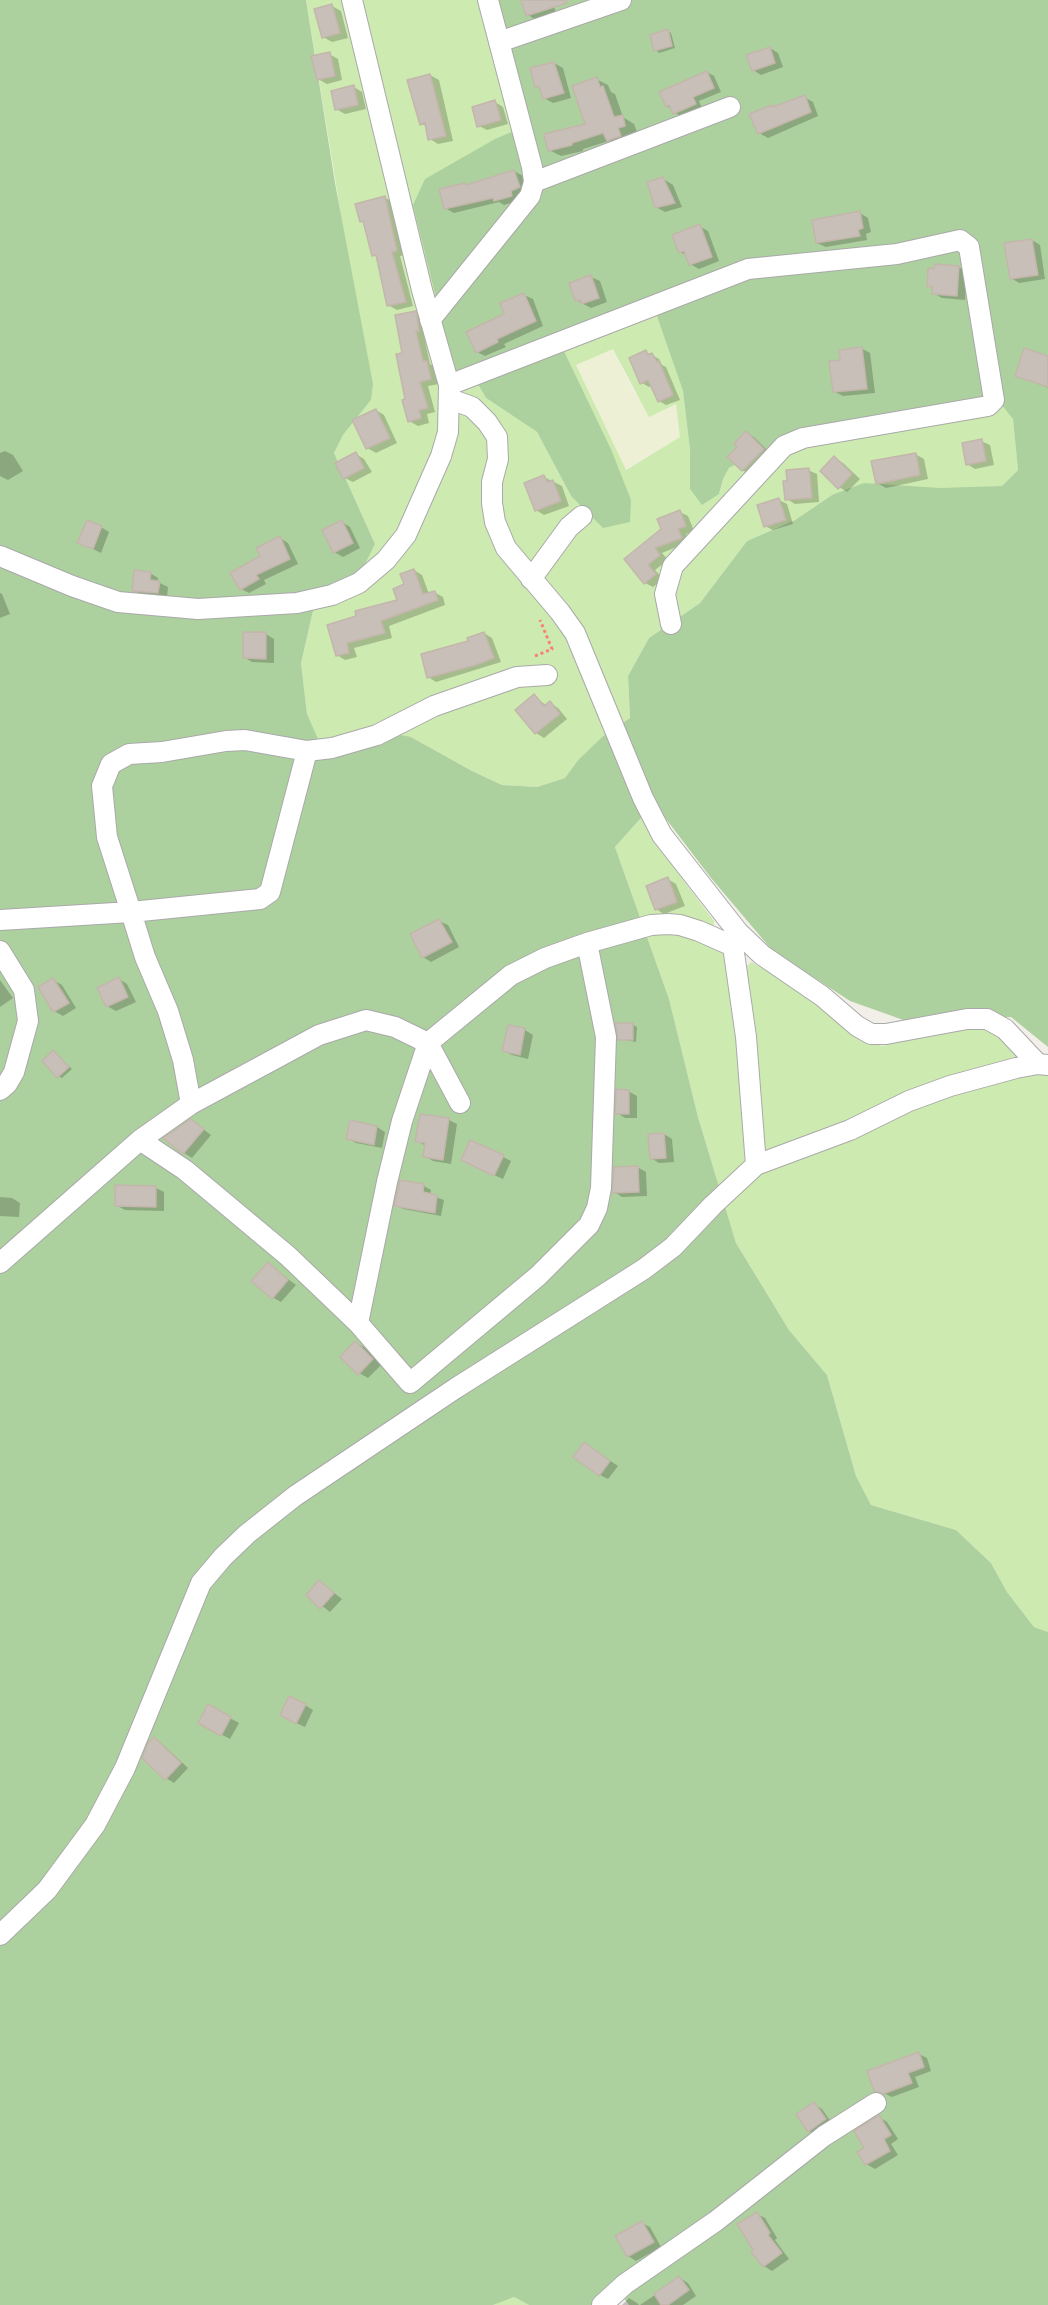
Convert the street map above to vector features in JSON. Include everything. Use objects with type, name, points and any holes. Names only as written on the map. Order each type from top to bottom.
[{"type":"street","points":[[0,556],[72,586],[118,602],[198,609],[286,604],[332,595],[359,583],[386,560],[406,535],[441,456],[448,432],[449,392],[352,0]]},
{"type":"street","points":[[430,320],[530,196],[534,182],[532,166],[488,0]]},
{"type":"street","points":[[499,42],[621,0]]},
{"type":"street","points":[[534,182],[730,107]]},
{"type":"street","points":[[449,392],[748,269],[897,254],[960,240],[969,247],[994,400],[988,406],[803,438],[784,447],[673,566],[665,594],[671,624]]},
{"type":"street","points":[[449,392],[472,407],[487,422],[497,437],[498,459],[492,482],[492,503],[495,522],[506,548],[575,633],[639,788],[662,835],[734,938],[746,1037],[756,1165]]},
{"type":"street","points":[[531,579],[569,527],[582,516]]},
{"type":"street","points":[[191,1104],[183,1060],[168,1011],[145,957],[107,837],[102,786],[111,764],[129,754],[162,752],[226,741],[244,740],[307,751],[332,748],[377,735],[434,706],[517,677],[547,675]]},
{"type":"street","points":[[0,920],[131,912],[260,899],[270,892],[307,751]]},
{"type":"street","points":[[358,1323],[402,1121],[428,1043],[511,975],[545,958],[587,943],[651,925],[680,925],[734,938],[822,996],[857,1026],[871,1034],[886,1034],[967,1019],[987,1019],[1005,1029],[1043,1064]]},
{"type":"street","points":[[140,1140],[185,1170],[271,1241],[358,1323],[411,1383],[538,1276],[589,1225],[597,1208],[601,1188],[606,1036],[587,943]]},
{"type":"street","points":[[0,951],[24,990],[28,1021],[14,1072],[7,1084],[0,1090]]},
{"type":"street","points":[[0,1263],[140,1140],[191,1104],[319,1035],[366,1020],[395,1027],[428,1043],[460,1102]]},
{"type":"street","points":[[0,1935],[48,1890],[84,1842],[113,1794],[138,1739],[201,1583],[247,1534],[296,1496],[456,1388],[644,1269],[673,1247],[756,1165],[850,1130],[909,1101],[950,1086],[990,1074],[1043,1064]]},
{"type":"street","points":[[602,2305],[625,2284],[716,2222],[824,2136],[876,2103]]},
{"type":"path","points":[[533,657],[552,649],[539,617]]},
{"type":"green space","points":[[0,0],[306,0],[335,183],[373,384],[371,400],[343,435],[334,453],[375,544],[358,578],[326,592],[313,611],[301,663],[307,714],[318,739],[332,741],[372,730],[411,737],[502,785],[537,787],[565,778],[578,760],[602,737],[630,718],[628,676],[649,638],[700,603],[747,541],[795,520],[832,495],[864,483],[940,488],[1002,486],[1018,470],[1013,419],[1001,404],[777,444],[729,468],[719,494],[702,505],[690,489],[690,450],[683,391],[657,316],[564,351],[611,449],[631,500],[630,522],[603,528],[571,496],[537,432],[486,398],[476,381],[455,374],[413,205],[425,179],[495,139],[528,125],[496,0],[1048,0],[1048,1047],[1011,1017],[909,1022],[850,1001],[772,950],[711,878],[663,815],[641,818],[615,847],[669,999],[698,1117],[736,1243],[789,1330],[827,1375],[856,1476],[871,1505],[956,1530],[991,1563],[1007,1592],[1034,1627],[1048,1632],[1048,2305],[629,2305],[616,2288],[598,2305],[529,2305],[514,2297],[493,2305],[0,2305]]},
{"type":"green space","points":[[306,0],[496,0],[528,125],[476,381],[486,398],[537,432],[571,496],[611,449],[564,351],[658,316],[683,391],[690,450],[690,489],[719,494],[729,468],[777,444],[1002,404],[1013,418],[1018,470],[1002,486],[832,495],[795,520],[747,541],[700,603],[649,638],[628,676],[630,718],[602,737],[578,760],[565,778],[537,787],[502,785],[411,737],[332,741],[317,739],[307,714],[301,663],[313,611],[326,592],[375,544],[334,453],[343,435],[371,400]],"holes":[[[613,349],[649,417],[676,404],[680,437],[626,470],[576,365]]]},
{"type":"green space","points":[[613,349],[634,393],[677,403],[680,437],[625,470],[576,364]]},
{"type":"green space","points":[[641,818],[714,921],[712,945],[744,970],[751,962],[772,974],[800,992],[861,1041],[883,1046],[964,1025],[987,1027],[1048,1073],[1048,1632],[1034,1627],[1007,1592],[991,1563],[956,1530],[871,1505],[856,1476],[827,1375],[789,1330],[736,1243],[698,1117],[669,999],[615,847]]},
{"type":"green space","points":[[514,2297],[529,2305],[493,2305],[499,2302]]},
{"type":"building","points":[[521,0],[566,0],[567,3],[526,16]]},
{"type":"building","points":[[332,4],[340,33],[322,38],[314,9]]},
{"type":"building","points":[[668,29],[672,46],[654,51],[650,35]]},
{"type":"building","points":[[770,47],[775,63],[752,71],[746,55]]},
{"type":"building","points":[[330,52],[335,76],[317,80],[311,56]]},
{"type":"building","points":[[554,62],[564,93],[543,99],[539,86],[535,87],[530,68]]},
{"type":"building","points":[[707,71],[714,88],[693,97],[696,104],[673,114],[669,105],[666,107],[659,92]]},
{"type":"building","points":[[430,74],[446,136],[428,140],[425,123],[420,125],[407,80]]},
{"type":"building","points":[[597,77],[600,87],[603,86],[614,117],[623,115],[625,126],[618,128],[621,136],[607,141],[603,133],[548,151],[544,134],[585,124],[572,86]]},
{"type":"building","points":[[354,85],[358,105],[335,110],[331,91]]},
{"type":"building","points":[[805,95],[811,112],[758,134],[749,114]]},
{"type":"building","points":[[495,100],[501,120],[477,127],[472,107]]},
{"type":"building","points":[[514,170],[520,187],[511,191],[512,196],[444,209],[439,189],[465,183],[466,185]]},
{"type":"building","points":[[663,177],[675,203],[655,208],[647,182]]},
{"type":"building","points":[[385,196],[397,251],[392,252],[406,302],[387,306],[376,255],[372,256],[363,221],[360,222],[355,204]]},
{"type":"building","points":[[860,211],[863,228],[858,230],[860,236],[816,243],[812,220]]},
{"type":"building","points":[[700,224],[712,257],[689,265],[684,251],[679,253],[672,235]]},
{"type":"building","points":[[1032,239],[1038,275],[1010,279],[1004,243]]},
{"type":"building","points":[[935,264],[959,266],[957,296],[932,294],[932,287],[927,286],[928,268],[934,269]]},
{"type":"building","points":[[591,275],[599,298],[581,304],[580,300],[575,301],[569,283]]},
{"type":"building","points":[[524,293],[536,321],[497,339],[498,342],[476,353],[466,332],[504,314],[500,303]]},
{"type":"building","points":[[416,311],[419,331],[416,331],[423,361],[427,361],[431,379],[420,382],[428,408],[419,410],[421,418],[408,422],[402,400],[405,399],[396,354],[402,353],[395,315]]},
{"type":"building","points":[[862,347],[867,389],[833,392],[829,361],[840,360],[839,350]]},
{"type":"building","points":[[1024,348],[1048,356],[1048,387],[1015,376]]},
{"type":"building","points":[[646,350],[648,355],[652,353],[657,362],[659,361],[673,395],[658,402],[648,380],[640,384],[629,358]]},
{"type":"building","points":[[376,409],[390,438],[366,449],[352,420]]},
{"type":"building","points":[[746,431],[764,449],[742,471],[727,457],[737,447],[734,443]]},
{"type":"building","points":[[982,439],[986,461],[966,465],[962,443]]},
{"type":"building","points":[[356,452],[364,468],[343,479],[335,463]]},
{"type":"building","points":[[916,453],[920,475],[876,484],[871,461]]},
{"type":"building","points":[[834,456],[852,474],[838,489],[820,471]]},
{"type":"building","points":[[809,468],[812,498],[785,500],[783,481],[787,481],[786,470]]},
{"type":"building","points":[[544,475],[547,482],[553,480],[561,501],[535,511],[524,483]]},
{"type":"building","points":[[779,498],[786,520],[764,527],[757,505]]},
{"type":"building","points":[[680,510],[686,526],[678,529],[682,538],[655,548],[660,555],[648,565],[656,574],[644,584],[624,559],[661,529],[657,519]]},
{"type":"building","points":[[87,520],[102,526],[93,549],[77,543]]},
{"type":"building","points":[[342,520],[353,543],[333,553],[322,530]]},
{"type":"building","points":[[280,536],[290,559],[256,575],[259,579],[240,590],[230,573],[260,556],[256,548]]},
{"type":"building","points":[[414,569],[423,594],[435,591],[438,600],[381,621],[385,633],[347,643],[349,653],[336,656],[327,625],[356,616],[355,611],[397,600],[393,589],[404,584],[400,574]]},
{"type":"building","points":[[134,570],[151,572],[150,580],[160,581],[158,593],[132,591]]},
{"type":"building","points":[[243,632],[266,632],[266,659],[243,658]]},
{"type":"building","points":[[484,632],[494,658],[427,678],[421,654],[468,641],[467,638]]},
{"type":"building","points":[[534,694],[544,706],[550,701],[560,714],[535,734],[515,710]]},
{"type":"building","points":[[668,877],[677,902],[655,910],[646,886]]},
{"type":"building","points":[[439,919],[452,942],[422,958],[410,934]]},
{"type":"building","points":[[119,977],[128,997],[106,1007],[97,988]]},
{"type":"building","points":[[53,978],[69,1003],[53,1012],[38,987]]},
{"type":"building","points":[[615,1023],[633,1023],[633,1040],[618,1040]]},
{"type":"building","points":[[508,1025],[525,1028],[520,1055],[502,1051]]},
{"type":"building","points":[[53,1050],[69,1067],[57,1078],[42,1061]]},
{"type":"building","points":[[616,1089],[629,1090],[629,1114],[615,1114]]},
{"type":"building","points":[[420,1114],[449,1118],[443,1160],[423,1157],[425,1143],[415,1142]]},
{"type":"building","points":[[191,1119],[204,1129],[183,1154],[163,1138]]},
{"type":"building","points":[[350,1120],[377,1126],[374,1145],[346,1139]]},
{"type":"building","points":[[664,1133],[666,1158],[650,1159],[648,1134]]},
{"type":"building","points":[[470,1140],[504,1155],[494,1176],[461,1160]]},
{"type":"building","points":[[638,1166],[639,1192],[612,1193],[614,1167]]},
{"type":"building","points":[[400,1180],[424,1184],[423,1192],[437,1195],[435,1213],[394,1206]]},
{"type":"building","points":[[115,1185],[156,1186],[156,1207],[115,1206]]},
{"type":"building","points":[[268,1262],[288,1280],[272,1299],[251,1281]]},
{"type":"building","points":[[355,1341],[373,1359],[358,1375],[340,1357]]},
{"type":"building","points":[[584,1442],[610,1461],[599,1476],[573,1457]]},
{"type":"building","points":[[319,1580],[334,1593],[320,1609],[306,1595]]},
{"type":"building","points":[[289,1696],[306,1704],[296,1724],[280,1715]]},
{"type":"building","points":[[208,1704],[231,1717],[221,1736],[198,1723]]},
{"type":"building","points":[[154,1737],[181,1763],[165,1780],[142,1758],[148,1743]]},
{"type":"building","points":[[919,2052],[924,2067],[908,2073],[912,2083],[883,2094],[874,2091],[867,2071]]},
{"type":"building","points":[[814,2102],[826,2119],[808,2132],[796,2114]]},
{"type":"building","points":[[879,2115],[891,2135],[884,2139],[890,2151],[865,2165],[857,2152],[864,2148],[854,2131]]},
{"type":"building","points":[[757,2212],[770,2233],[768,2235],[782,2253],[763,2267],[751,2252],[753,2250],[737,2224]]},
{"type":"building","points":[[642,2221],[654,2242],[627,2257],[615,2236]]},
{"type":"building","points":[[679,2276],[689,2290],[668,2305],[661,2305],[654,2294]]}]
